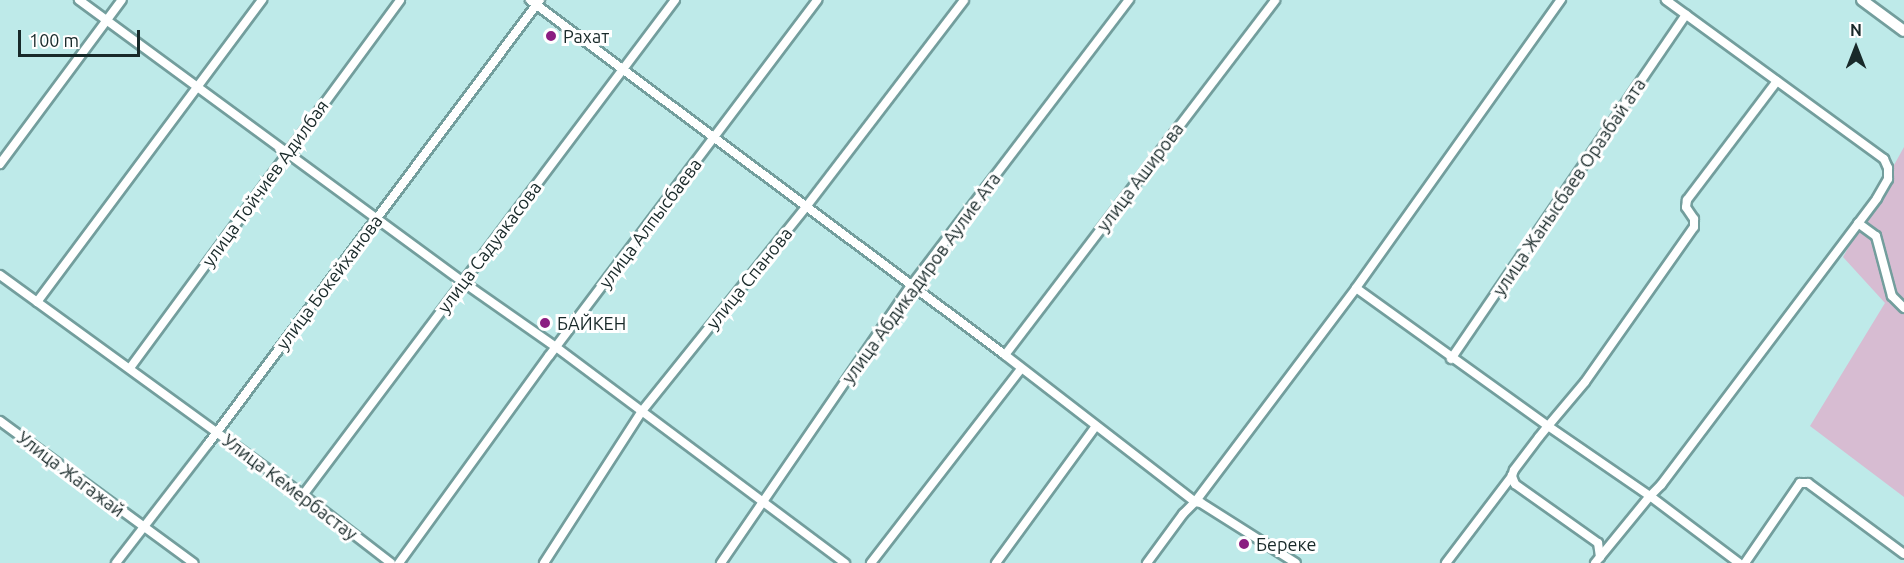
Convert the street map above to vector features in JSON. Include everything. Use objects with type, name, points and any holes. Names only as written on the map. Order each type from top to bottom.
[{"type":"street","points":[[78,0],[462,282],[556,347],[845,563]]},
{"type":"street","points":[[0,165],[122,0]]},
{"type":"street","points":[[37,302],[262,0]]},
{"type":"street","name":"улица Тойчиев Адилбая","points":[[130,368],[400,0]]},
{"type":"street","name":"улица Садуакасова","points":[[303,495],[675,0]]},
{"type":"street","name":"улица Алпысбаева","points":[[399,563],[556,347],[714,140],[817,0]]},
{"type":"street","name":"улица Спанова","points":[[544,563],[642,411],[806,207],[964,0]]},
{"type":"street","name":"улица Абдикадиров Аулие Ата","points":[[721,563],[911,286],[1129,0]]},
{"type":"street","name":"улица Аширова","points":[[1005,355],[1275,0]]},
{"type":"street","points":[[1147,563],[1356,288],[1561,0]]},
{"type":"street","points":[[1598,560],[1661,485],[1858,223],[1888,178],[1888,168],[1884,159],[1666,0]]},
{"type":"street","points":[[1862,0],[1904,31]]},
{"type":"street","points":[[536,2],[714,140],[1005,355],[1095,427],[1195,502],[1206,506],[1296,563]]},
{"type":"street","name":"улица Бокейханова","points":[[116,563],[217,432],[536,2]]},
{"type":"street","name":"улица Жанысбаев Оразбай ата","points":[[1451,359],[1686,15]]},
{"type":"street","points":[[1446,563],[1548,426],[1585,382],[1694,227],[1694,219],[1686,207],[1687,200],[1777,81]]},
{"type":"street","points":[[1858,223],[1876,236],[1892,296],[1904,308]]},
{"type":"street","name":"Улица Кемербастау","points":[[0,275],[303,495],[391,563]]},
{"type":"street","points":[[1356,288],[1451,359],[1650,496],[1738,563]]},
{"type":"street","points":[[871,563],[1022,369]]},
{"type":"street","name":"Улица Жагажай","points":[[0,421],[193,563]]},
{"type":"street","points":[[996,563],[1095,427]]},
{"type":"street","points":[[1512,476],[1515,484],[1598,543],[1598,560]]},
{"type":"street","points":[[1745,563],[1800,483],[1808,483],[1904,554]]},
{"type":"shaded area","points":[[1904,147],[1904,497],[1810,426],[1885,303],[1843,257]]},
{"type":"place","name":"Рахат","points":[[551,36]]},
{"type":"place","name":"БАЙКЕН","points":[[545,323]]},
{"type":"place","name":"Береке","points":[[1244,544]]}]
